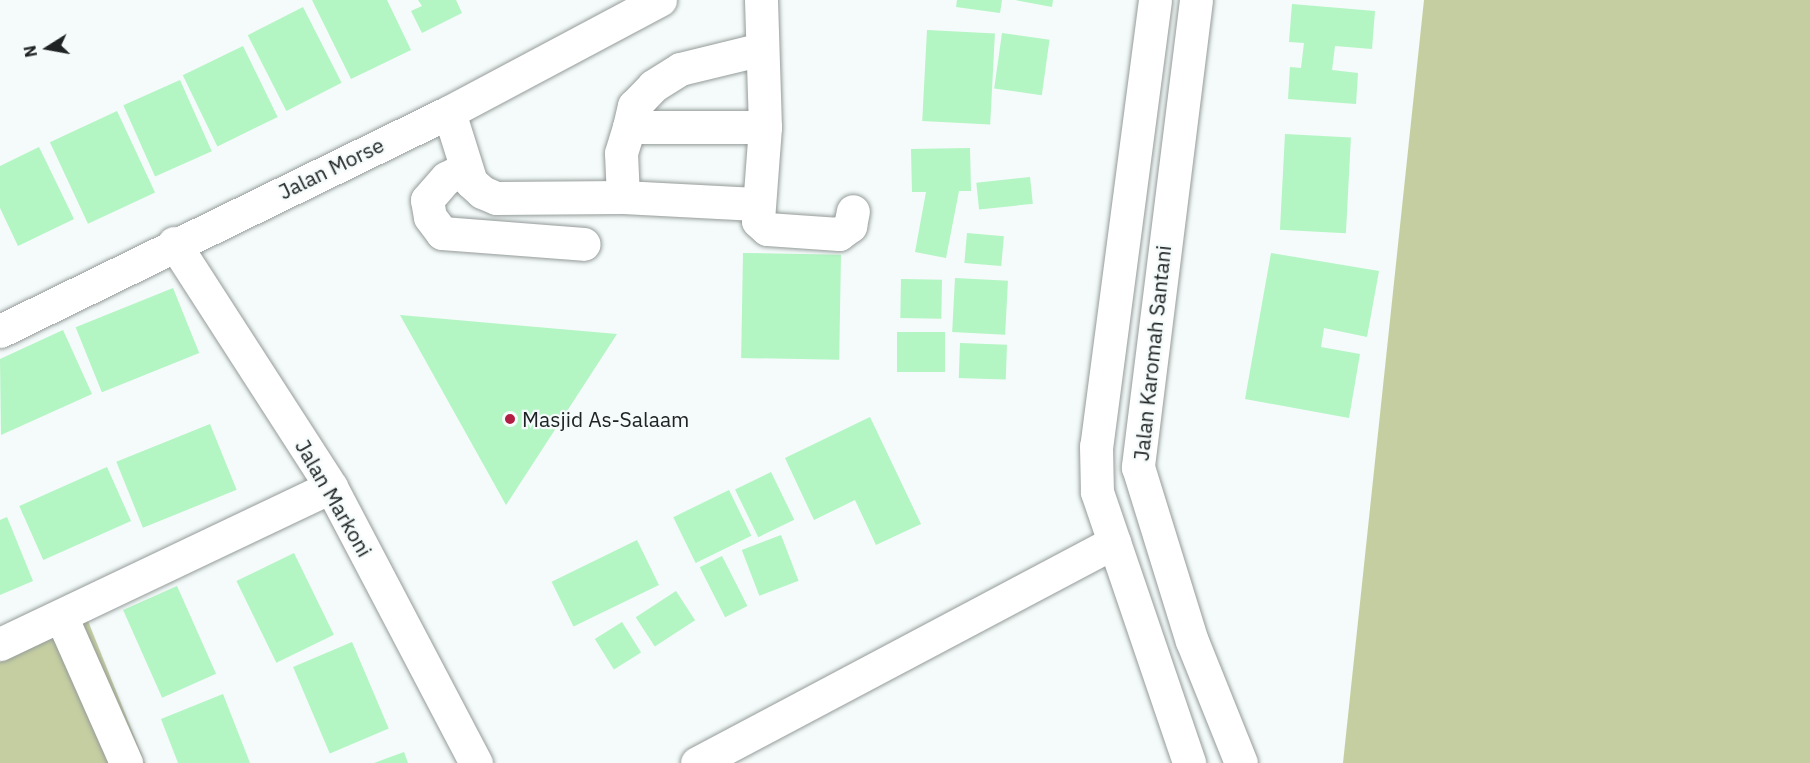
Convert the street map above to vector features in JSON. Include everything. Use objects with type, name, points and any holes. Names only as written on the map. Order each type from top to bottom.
[{"type":"street","name":"Jalan Morse","points":[[0,331],[174,243],[449,112],[660,0]]},
{"type":"street","points":[[760,0],[765,127],[756,204],[758,221],[767,229],[839,234],[850,226],[853,211]]},
{"type":"street","name":"Jalan Karomah Santani","points":[[1155,0],[1096,446],[1097,492],[1189,763]]},
{"type":"street","name":"Jalan Karomah Santani","points":[[1196,0],[1176,142],[1138,467],[1192,641],[1242,763]]},
{"type":"street","points":[[623,197],[621,153],[634,106],[653,86],[680,69],[762,49]]},
{"type":"street","points":[[449,112],[466,168],[476,188],[496,198],[623,197],[756,204]]},
{"type":"street","points":[[629,127],[765,127]]},
{"type":"street","points":[[1137,137],[1176,142]]},
{"type":"street","points":[[466,168],[446,178],[427,200],[430,217],[442,233],[584,244]]},
{"type":"street","name":"Jalan Markoni","points":[[174,243],[331,486],[476,763]]},
{"type":"street","points":[[0,644],[331,486]]},
{"type":"street","points":[[697,763],[1114,542]]},
{"type":"street","points":[[61,616],[126,763]]},
{"type":"green space","points":[[1424,0],[1810,0],[1810,763],[1343,763]]},
{"type":"green space","points":[[88,621],[145,763],[0,763],[0,662]]},
{"type":"building","points":[[312,0],[387,0],[411,50],[351,79]]},
{"type":"building","points":[[418,0],[456,0],[462,13],[422,33],[411,11],[422,6]]},
{"type":"building","points":[[957,0],[1002,0],[1000,13],[956,7]]},
{"type":"building","points":[[1015,0],[1053,0],[1052,7]]},
{"type":"building","points":[[1292,4],[1375,11],[1372,49],[1335,46],[1332,70],[1358,73],[1356,104],[1288,99],[1290,67],[1301,68],[1304,43],[1289,42]]},
{"type":"building","points":[[303,7],[342,83],[286,111],[248,35]]},
{"type":"building","points":[[927,30],[995,34],[990,124],[922,121]]},
{"type":"building","points":[[1002,33],[1050,40],[1042,95],[994,88]]},
{"type":"building","points":[[243,46],[278,117],[217,146],[183,75]]},
{"type":"building","points":[[180,80],[212,151],[155,176],[123,105]]},
{"type":"building","points":[[117,111],[155,193],[88,224],[50,142]]},
{"type":"building","points":[[1285,134],[1351,137],[1346,233],[1280,230]]},
{"type":"building","points":[[39,147],[74,219],[18,246],[0,208],[0,166]]},
{"type":"building","points":[[970,148],[971,191],[959,191],[946,258],[915,252],[926,192],[912,192],[911,149]]},
{"type":"building","points":[[1030,177],[1033,204],[979,209],[976,183]]},
{"type":"building","points":[[967,233],[1004,236],[1001,266],[964,263]]},
{"type":"building","points":[[743,253],[841,255],[839,360],[741,358]]},
{"type":"building","points":[[1271,253],[1379,271],[1367,337],[1324,328],[1321,347],[1360,354],[1349,418],[1245,399]]},
{"type":"building","points":[[955,278],[1008,281],[1005,335],[952,332]]},
{"type":"building","points":[[901,279],[942,280],[941,319],[900,318]]},
{"type":"building","points":[[173,288],[199,353],[102,392],[76,327]]},
{"type":"building","name":"Masjid As-Salaam","points":[[400,315],[617,334],[506,505]]},
{"type":"building","points":[[63,330],[92,394],[1,435],[0,359]]},
{"type":"building","points":[[897,332],[945,332],[945,372],[897,372]]},
{"type":"building","points":[[960,343],[1007,345],[1006,380],[959,378]]},
{"type":"building","points":[[870,417],[921,524],[876,545],[855,500],[814,520],[785,458]]},
{"type":"building","points":[[210,424],[237,490],[143,528],[116,462]]},
{"type":"building","points":[[107,467],[131,521],[43,560],[19,506]]},
{"type":"building","points":[[771,472],[794,520],[758,537],[735,490]]},
{"type":"building","points":[[729,490],[751,536],[696,563],[673,517]]},
{"type":"building","points":[[7,517],[33,581],[0,595],[0,520]]},
{"type":"building","points":[[781,535],[799,581],[759,596],[742,550]]},
{"type":"building","points":[[637,540],[659,585],[574,627],[552,582]]},
{"type":"building","points":[[294,553],[334,635],[276,663],[236,581]]},
{"type":"building","points":[[722,556],[747,606],[725,617],[700,567]]},
{"type":"building","points":[[177,586],[216,674],[162,698],[123,610]]},
{"type":"building","points":[[676,591],[695,620],[655,646],[636,617]]},
{"type":"building","points":[[622,622],[641,653],[614,669],[595,639]]},
{"type":"building","points":[[352,642],[389,729],[330,754],[293,667]]},
{"type":"building","points":[[223,694],[250,763],[178,763],[161,719]]},
{"type":"building","points":[[404,752],[408,763],[374,763]]},
{"type":"place","name":"Masjid As-Salaam","points":[[510,419]]}]
